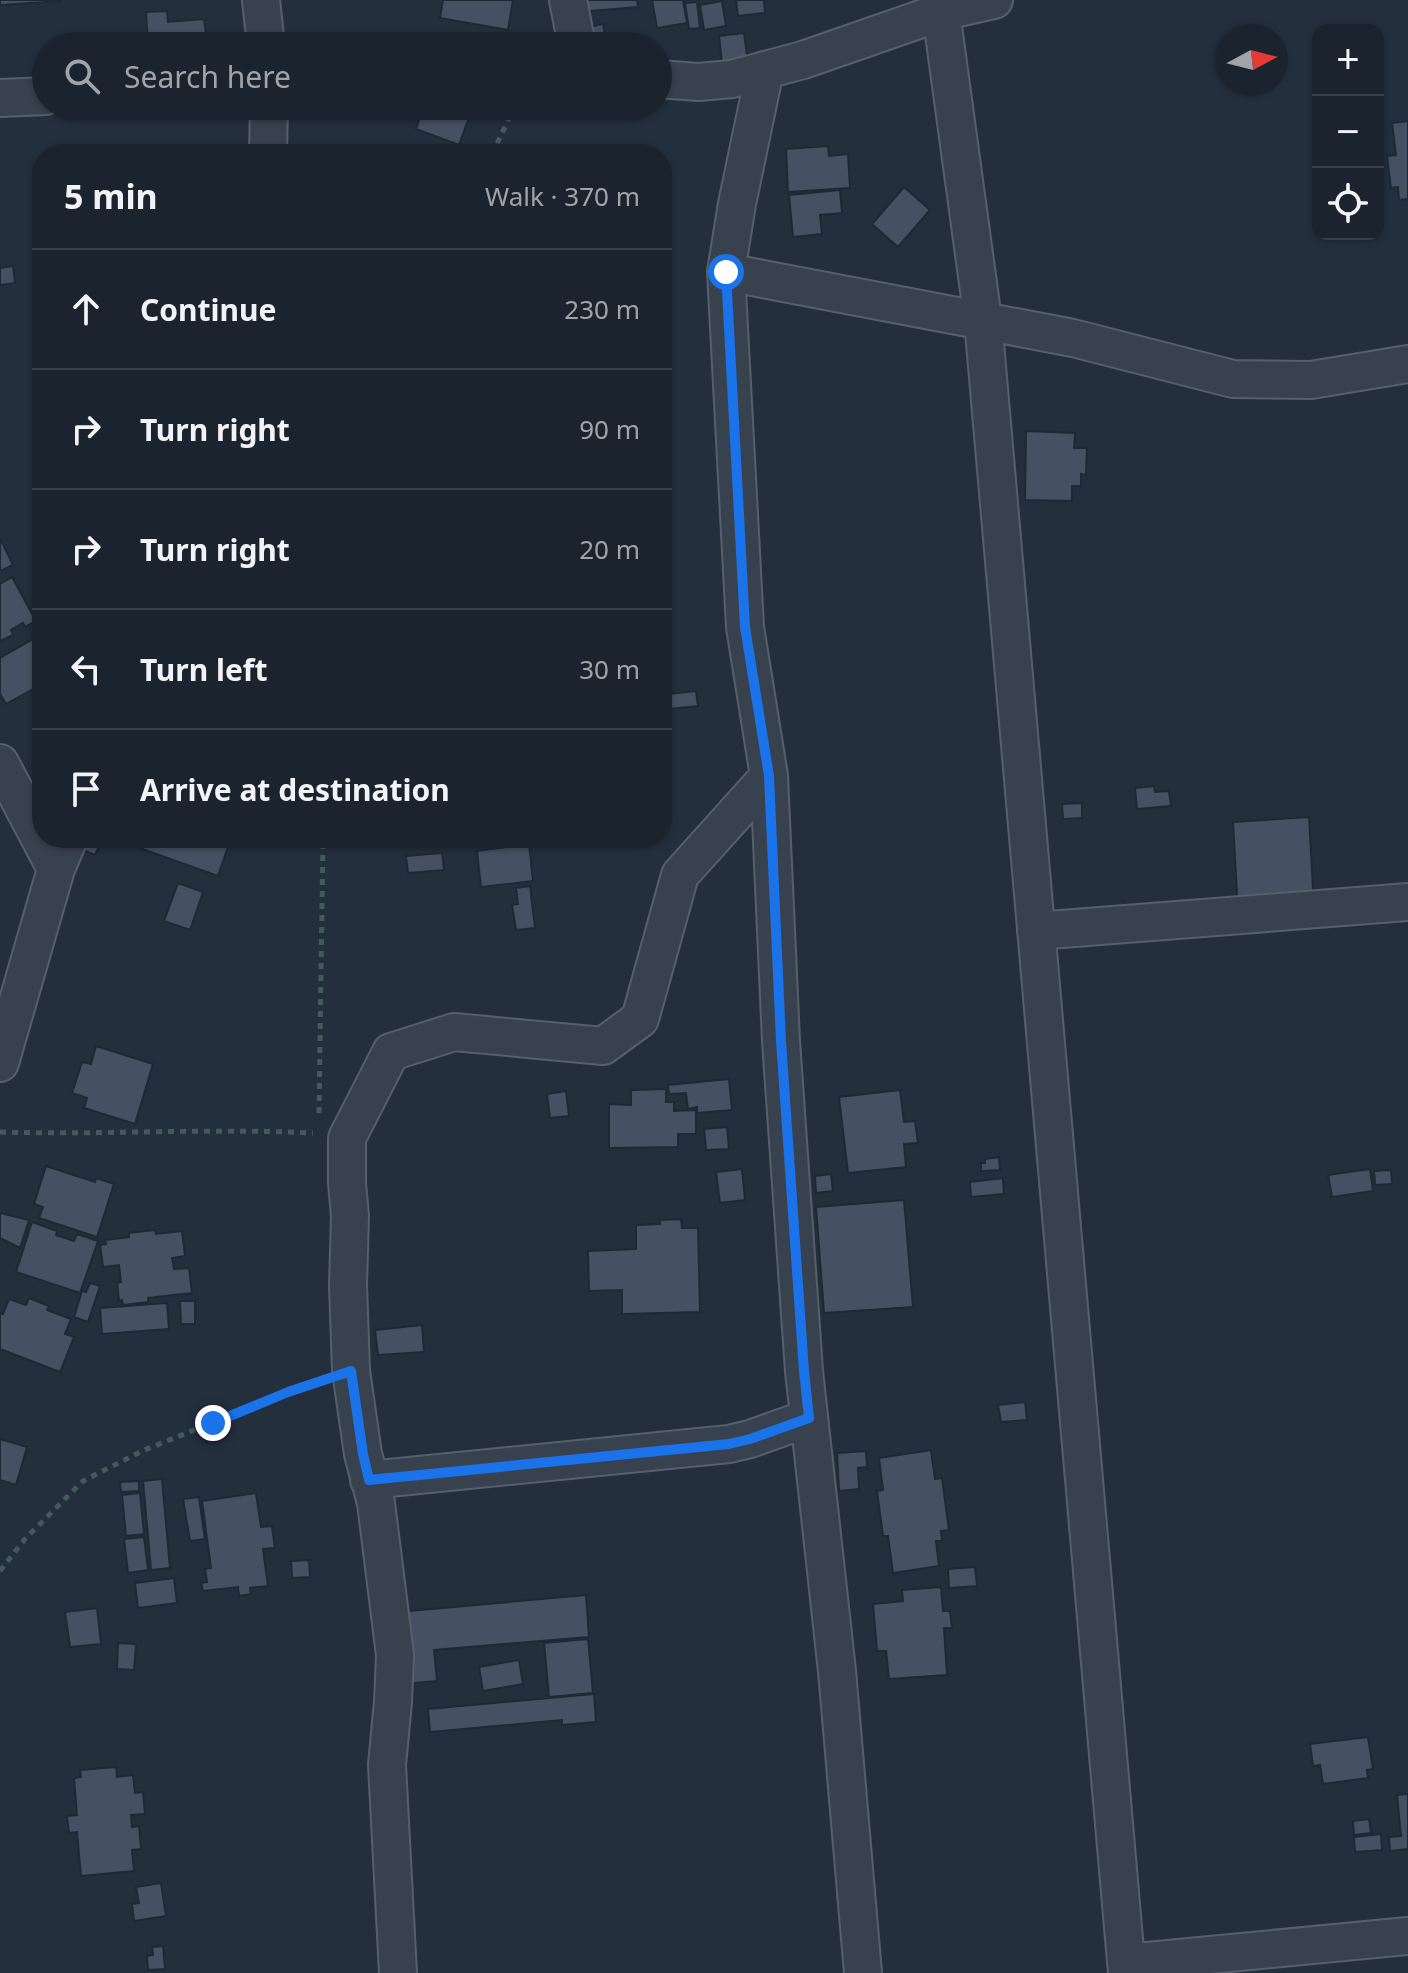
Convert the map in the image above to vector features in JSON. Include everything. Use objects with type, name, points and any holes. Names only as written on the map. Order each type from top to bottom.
[{"type":"street","points":[[261,0],[264,32]]},
{"type":"street","points":[[568,0],[574,32]]},
{"type":"street","points":[[672,80],[698,82],[732,79],[803,60],[941,12],[994,0]]},
{"type":"street","points":[[941,12],[983,320],[1126,1968],[1408,1936]]},
{"type":"street","points":[[765,70],[726,272],[745,627],[769,776],[781,1041],[802,1340],[837,1671],[863,1973]]},
{"type":"street","points":[[0,98],[32,97]]},
{"type":"street","points":[[268,144],[269,120]]},
{"type":"street","points":[[726,272],[1073,338],[1233,379],[1311,380],[1408,364]]},
{"type":"street","points":[[0,763],[32,810]]},
{"type":"street","points":[[398,1973],[387,1765],[395,1655],[376,1503],[363,1454],[351,1371],[347,1138],[391,1052],[454,1032],[603,1046],[640,1019],[680,875],[769,776]]},
{"type":"street","points":[[0,1063],[62,854]]},
{"type":"street","points":[[1036,931],[1408,902]]},
{"type":"street","points":[[369,1480],[729,1444],[809,1418]]},
{"type":"path","points":[[497,144],[508,120]]},
{"type":"path","points":[[319,1118],[323,848]]},
{"type":"path","points":[[0,1132],[319,1133]]},
{"type":"path","points":[[0,1571],[25,1539],[83,1481],[142,1451],[288,1392],[351,1371]]},
{"type":"building","points":[[0,0],[61,0],[61,1],[0,5]]},
{"type":"building","points":[[443,0],[513,0],[508,30],[440,18]]},
{"type":"building","points":[[585,0],[637,0],[638,7],[590,11]]},
{"type":"building","points":[[652,0],[683,0],[687,23],[657,28]]},
{"type":"building","points":[[736,0],[764,0],[765,13],[738,16]]},
{"type":"building","points":[[722,1],[726,26],[704,30],[700,5]]},
{"type":"building","points":[[697,2],[700,28],[689,29],[685,3]]},
{"type":"building","points":[[167,11],[168,22],[204,19],[206,32],[147,32],[146,12]]},
{"type":"building","points":[[603,24],[604,32],[584,32],[584,28]]},
{"type":"building","points":[[744,33],[749,71],[722,63],[719,36]]},
{"type":"building","points":[[419,120],[468,120],[459,144],[416,129]]},
{"type":"building","points":[[1408,121],[1408,199],[1399,200],[1398,187],[1391,188],[1387,156],[1396,155],[1392,123]]},
{"type":"building","points":[[828,146],[829,156],[848,154],[850,188],[788,192],[786,149]]},
{"type":"building","points":[[904,187],[930,210],[898,247],[872,224]]},
{"type":"building","points":[[840,190],[842,213],[820,215],[822,234],[793,237],[789,195]]},
{"type":"building","points":[[13,266],[15,283],[0,285],[0,268]]},
{"type":"building","points":[[1026,431],[1075,433],[1074,448],[1087,448],[1086,475],[1081,474],[1081,486],[1072,486],[1072,501],[1025,500]]},
{"type":"building","points":[[0,538],[13,565],[0,571]]},
{"type":"building","points":[[12,577],[32,614],[32,623],[25,627],[23,623],[11,630],[13,635],[0,641],[0,584]]},
{"type":"building","points":[[32,640],[32,690],[6,704],[0,694],[0,658]]},
{"type":"building","points":[[696,691],[698,706],[672,709],[672,694]]},
{"type":"building","points":[[1154,786],[1155,792],[1169,791],[1171,806],[1137,809],[1135,788]]},
{"type":"building","points":[[1082,803],[1082,818],[1063,819],[1062,804]]},
{"type":"building","points":[[1309,817],[1314,907],[1238,912],[1233,822]]},
{"type":"building","points":[[84,848],[98,848],[95,855]]},
{"type":"building","points":[[140,848],[228,848],[218,876]]},
{"type":"building","points":[[529,848],[533,881],[481,887],[477,851]]},
{"type":"building","points":[[442,853],[444,870],[408,873],[406,856]]},
{"type":"building","points":[[178,883],[203,892],[190,930],[164,921]]},
{"type":"building","points":[[530,886],[535,928],[516,930],[512,905],[518,904],[516,888]]},
{"type":"building","points":[[96,1046],[153,1064],[135,1124],[84,1108],[87,1098],[72,1093],[82,1062],[91,1064]]},
{"type":"building","points":[[729,1079],[732,1110],[697,1113],[697,1107],[688,1109],[686,1093],[669,1094],[668,1085]]},
{"type":"building","points":[[666,1089],[666,1102],[674,1102],[674,1111],[696,1110],[696,1134],[678,1134],[678,1147],[609,1148],[609,1104],[631,1105],[631,1090]]},
{"type":"building","points":[[900,1090],[904,1122],[915,1121],[918,1143],[904,1144],[906,1167],[848,1173],[839,1097]]},
{"type":"building","points":[[566,1091],[569,1116],[550,1118],[547,1094]]},
{"type":"building","points":[[727,1127],[729,1149],[706,1150],[704,1129]]},
{"type":"building","points":[[999,1157],[1000,1170],[981,1171],[981,1163],[985,1163],[985,1159]]},
{"type":"building","points":[[46,1166],[95,1182],[96,1178],[114,1184],[97,1237],[39,1218],[43,1207],[34,1204]]},
{"type":"building","points":[[742,1169],[745,1200],[720,1203],[716,1172]]},
{"type":"building","points":[[1370,1169],[1373,1191],[1332,1197],[1328,1175]]},
{"type":"building","points":[[1391,1170],[1392,1184],[1375,1185],[1374,1171]]},
{"type":"building","points":[[831,1174],[833,1191],[816,1193],[815,1176]]},
{"type":"building","points":[[1003,1178],[1004,1194],[971,1197],[970,1182]]},
{"type":"building","points":[[904,1200],[913,1307],[824,1313],[816,1207]]},
{"type":"building","points":[[0,1213],[29,1220],[20,1248],[0,1238]]},
{"type":"building","points":[[681,1219],[682,1228],[698,1228],[700,1312],[622,1314],[622,1290],[589,1291],[588,1251],[636,1249],[636,1225]]},
{"type":"building","points":[[32,1222],[74,1241],[77,1234],[98,1241],[80,1293],[16,1272]]},
{"type":"building","points":[[155,1230],[156,1234],[182,1231],[185,1256],[172,1258],[174,1269],[189,1268],[192,1293],[148,1298],[148,1302],[123,1305],[122,1300],[119,1301],[117,1283],[121,1282],[119,1265],[103,1267],[100,1245],[106,1244],[105,1240],[129,1237],[129,1233]]},
{"type":"building","points":[[90,1283],[100,1286],[88,1322],[74,1317],[82,1291],[86,1292]]},
{"type":"building","points":[[29,1298],[49,1306],[47,1310],[71,1319],[65,1334],[74,1337],[60,1372],[0,1349],[0,1313],[3,1314],[9,1299],[26,1305]]},
{"type":"building","points":[[180,1301],[195,1301],[195,1324],[181,1324]]},
{"type":"building","points":[[167,1303],[169,1329],[102,1334],[100,1308]]},
{"type":"building","points":[[422,1325],[424,1352],[378,1355],[375,1330]]},
{"type":"building","points":[[1025,1402],[1027,1420],[1001,1422],[998,1405]]},
{"type":"building","points":[[0,1439],[27,1447],[16,1485],[0,1480]]},
{"type":"building","points":[[931,1450],[935,1479],[942,1478],[949,1530],[941,1531],[942,1541],[936,1541],[939,1566],[893,1573],[888,1536],[883,1536],[877,1491],[883,1490],[879,1458]]},
{"type":"building","points":[[866,1451],[867,1467],[858,1468],[859,1489],[839,1491],[837,1453]]},
{"type":"building","points":[[162,1479],[170,1568],[151,1570],[143,1481]]},
{"type":"building","points":[[139,1481],[139,1491],[121,1492],[120,1482]]},
{"type":"building","points":[[140,1493],[144,1534],[126,1536],[122,1495]]},
{"type":"building","points":[[256,1493],[261,1527],[272,1526],[275,1548],[263,1549],[268,1586],[250,1588],[251,1594],[239,1596],[238,1587],[203,1591],[201,1583],[207,1582],[205,1569],[211,1568],[202,1501]]},
{"type":"building","points":[[199,1497],[205,1539],[190,1541],[183,1499]]},
{"type":"building","points":[[144,1537],[148,1570],[128,1573],[124,1539]]},
{"type":"building","points":[[309,1560],[310,1577],[292,1578],[291,1561]]},
{"type":"building","points":[[975,1567],[977,1586],[949,1588],[948,1569]]},
{"type":"building","points":[[174,1578],[177,1603],[138,1608],[135,1583]]},
{"type":"building","points":[[941,1587],[943,1611],[950,1611],[952,1628],[944,1628],[947,1675],[889,1679],[886,1651],[877,1651],[873,1604],[903,1601],[902,1590]]},
{"type":"building","points":[[586,1595],[589,1637],[434,1650],[437,1681],[404,1684],[398,1612]]},
{"type":"building","points":[[97,1608],[101,1644],[70,1647],[65,1612]]},
{"type":"building","points":[[588,1639],[593,1693],[549,1697],[544,1643]]},
{"type":"building","points":[[118,1643],[136,1644],[134,1670],[117,1669]]},
{"type":"building","points":[[519,1660],[523,1684],[483,1691],[479,1667]]},
{"type":"building","points":[[594,1694],[596,1722],[562,1725],[562,1720],[430,1732],[428,1709]]},
{"type":"building","points":[[1368,1737],[1373,1769],[1367,1770],[1368,1778],[1323,1784],[1320,1765],[1313,1766],[1310,1744]]},
{"type":"building","points":[[116,1767],[117,1777],[133,1775],[135,1793],[143,1792],[145,1814],[131,1815],[132,1827],[139,1826],[141,1849],[132,1850],[134,1871],[81,1876],[77,1832],[69,1833],[67,1816],[77,1815],[74,1778],[81,1777],[80,1770]]},
{"type":"building","points":[[1408,1794],[1408,1849],[1390,1851],[1389,1837],[1401,1836],[1397,1795]]},
{"type":"building","points":[[1369,1819],[1371,1833],[1354,1835],[1353,1821]]},
{"type":"building","points":[[1381,1834],[1382,1850],[1355,1852],[1354,1837]]},
{"type":"building","points":[[161,1883],[166,1916],[134,1921],[132,1904],[139,1903],[136,1887]]},
{"type":"building","points":[[163,1946],[165,1969],[148,1970],[147,1956],[153,1955],[152,1947]]},
{"type":"route","points":[[213,1423],[288,1392],[351,1371],[369,1480],[729,1444],[809,1418],[781,1041],[769,776],[745,627],[726,272]]}]
